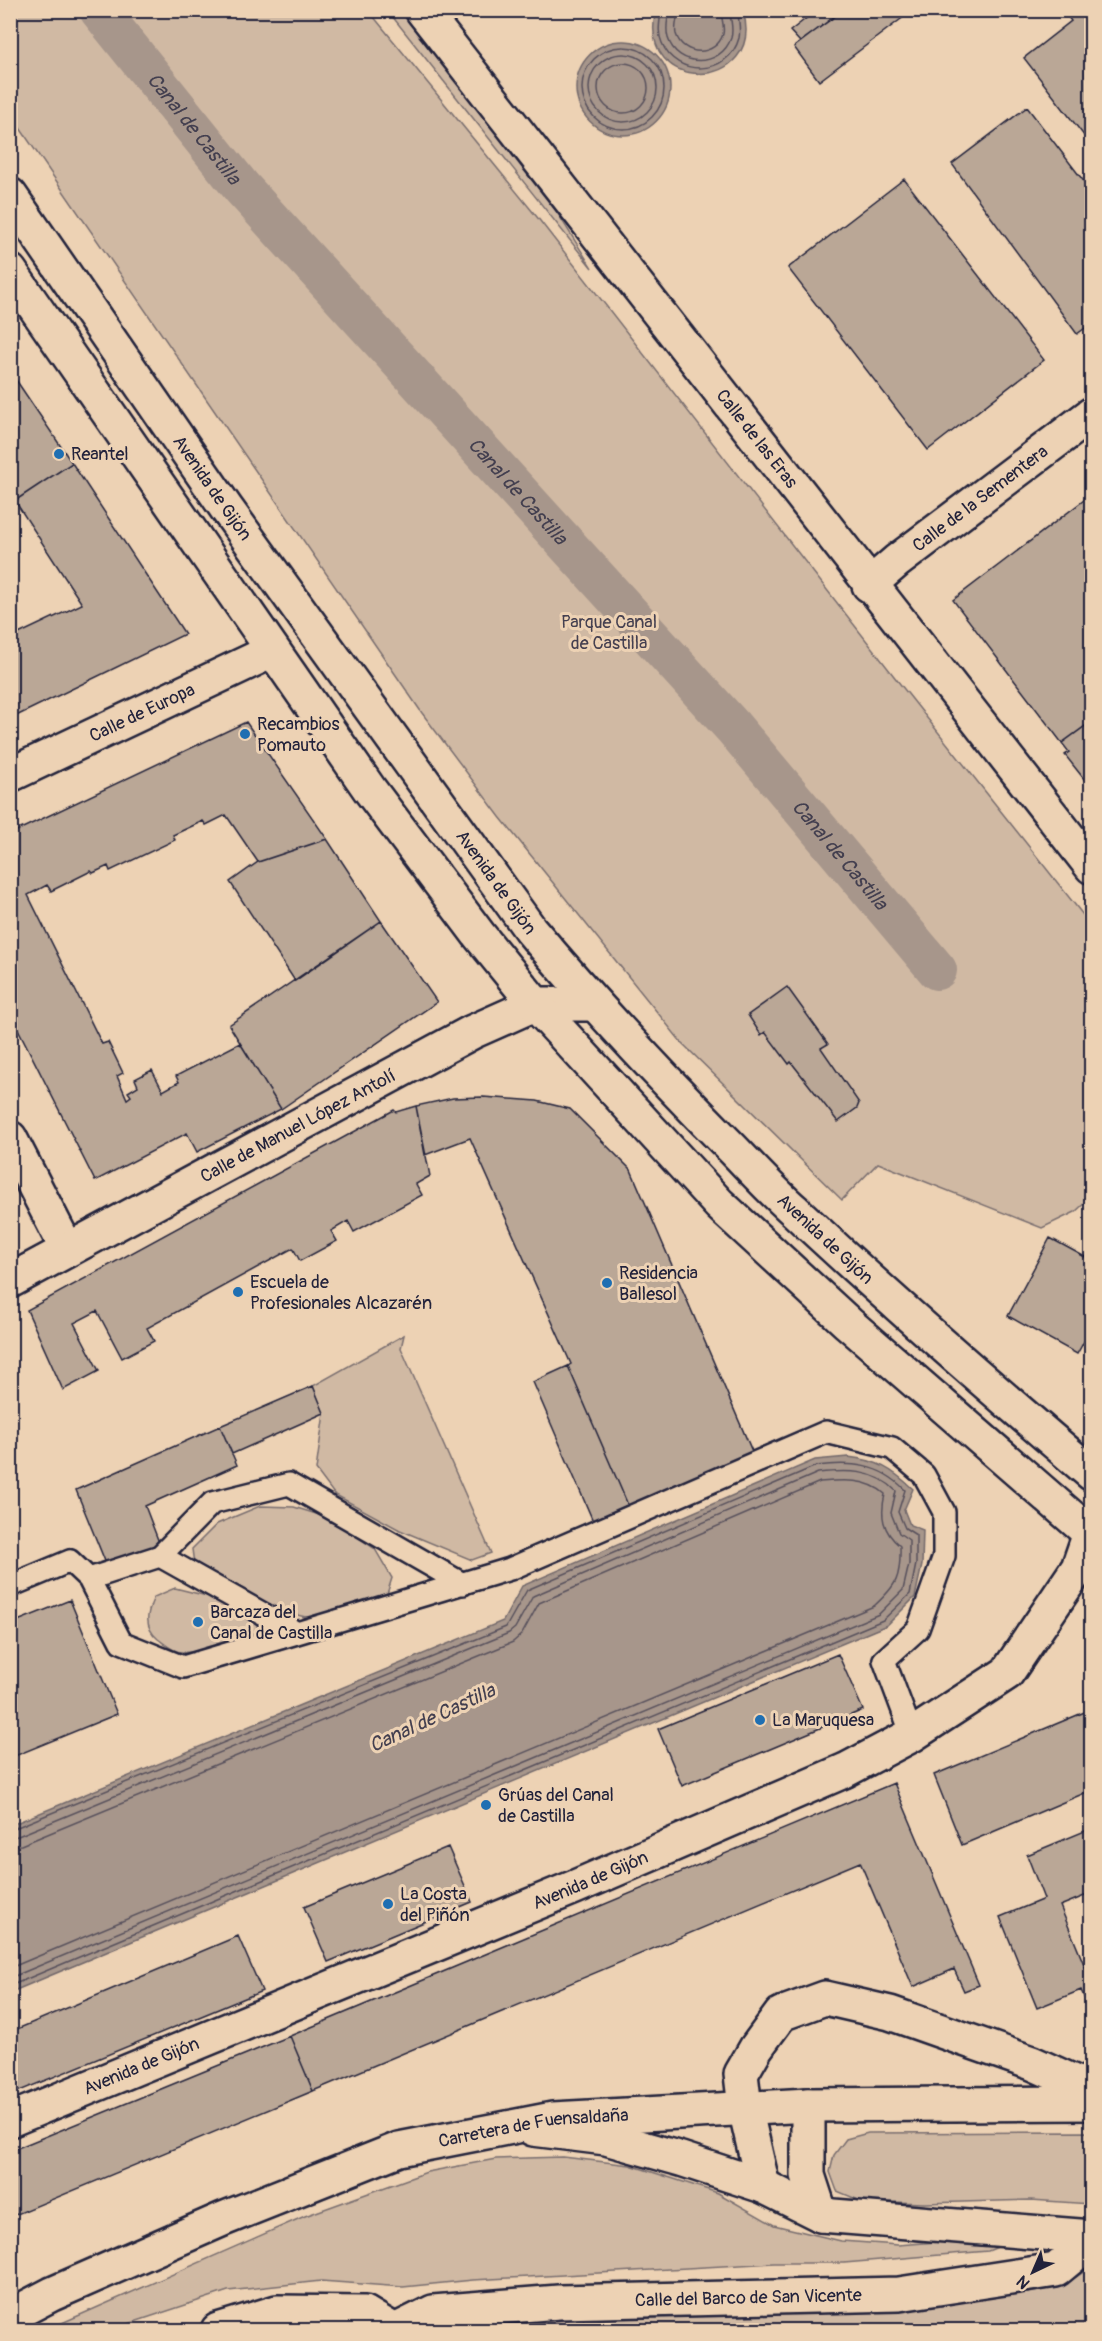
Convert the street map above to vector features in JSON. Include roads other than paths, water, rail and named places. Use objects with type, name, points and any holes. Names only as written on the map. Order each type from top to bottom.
[{"type":"main road","name":"Calle de las Eras","points":[[422,10],[869,585],[1092,867]]},
{"type":"main road","name":"Avenida de Gijón","points":[[10,195],[239,527],[531,929],[594,1004],[793,1210],[907,1314],[1092,1474]]},
{"type":"main road","name":"Avenida de Gijón","points":[[10,271],[370,790],[479,935],[535,1004],[719,1204],[848,1323],[1091,1534],[1078,1568],[1007,1673],[912,1735],[846,1770],[575,1887],[10,2120]]},
{"type":"main road","name":"Calle de la Sementera","points":[[869,585],[897,561],[1092,414]]},
{"type":"main road","name":"Calle de Europa","points":[[10,775],[272,651]]},
{"type":"main road","name":"Calle de Manuel López Antolí","points":[[10,1281],[465,1036],[535,1004],[594,1004]]},
{"type":"main road","points":[[10,1138],[67,1249]]},
{"type":"main road","points":[[763,2186],[745,2108],[741,2074],[756,2048],[781,2014],[825,1998],[891,2013],[1032,2063],[1092,2090]]},
{"type":"main road","name":"Carretera de Fuensaldaña","points":[[10,2316],[52,2294],[223,2218],[399,2149],[553,2119],[808,2105],[1092,2103]]},
{"type":"main road","points":[[808,2105],[808,2175],[821,2215]]},
{"type":"main road","name":"Calle del Barco de San Vicente","points":[[513,2127],[606,2138],[763,2186],[821,2215],[1092,2239]]},
{"type":"main road","name":"Calle del Barco de San Vicente","points":[[218,2331],[277,2312],[365,2313],[395,2331],[433,2312],[559,2302],[899,2294],[1056,2270],[1092,2239]]},
{"type":"lane","points":[[10,1586],[70,1561],[89,1580],[122,1642],[183,1667],[510,1569],[826,1432],[892,1448],[924,1475],[945,1512],[944,1556],[918,1629],[884,1660],[912,1735]]},
{"type":"lane","points":[[89,1580],[160,1556],[212,1503],[289,1484],[463,1584]]},
{"type":"lane","points":[[160,1556],[297,1633]]},
{"type":"water","points":[[656,10],[743,11],[745,38],[737,57],[720,69],[701,74],[681,70],[664,58],[655,38]]},
{"type":"water","points":[[623,41],[641,44],[656,55],[667,70],[670,88],[667,106],[656,121],[641,132],[623,135],[605,132],[590,121],[579,106],[576,88],[579,70],[590,55],[605,44]]},
{"type":"water","points":[[848,1457],[876,1463],[898,1476],[913,1489],[904,1510],[910,1525],[923,1530],[922,1565],[915,1597],[887,1625],[11,1992],[11,1825],[503,1621],[522,1586],[815,1460]]},
{"type":"waterway","name":"Canal de Castilla","points":[[99,10],[242,188],[733,727],[937,970]]},
{"type":"place","name":"Reantel","points":[[59,454]]},
{"type":"place","name":"Recambios Pomauto","points":[[245,734]]},
{"type":"place","name":"Residencia Ballesol","points":[[607,1283]]},
{"type":"place","name":"Escuela de Profesionales Alcazarén","points":[[238,1292]]},
{"type":"place","name":"Barcaza del Canal de Castilla","points":[[198,1622]]},
{"type":"place","name":"La Maruquesa","points":[[760,1720]]},
{"type":"place","name":"Grúas del Canal de Castilla","points":[[486,1805]]},
{"type":"place","name":"La Costa del Piñón","points":[[388,1904]]},
{"type":"park label","name":"Parque Canal de Castilla","points":[[609,632]]}]
